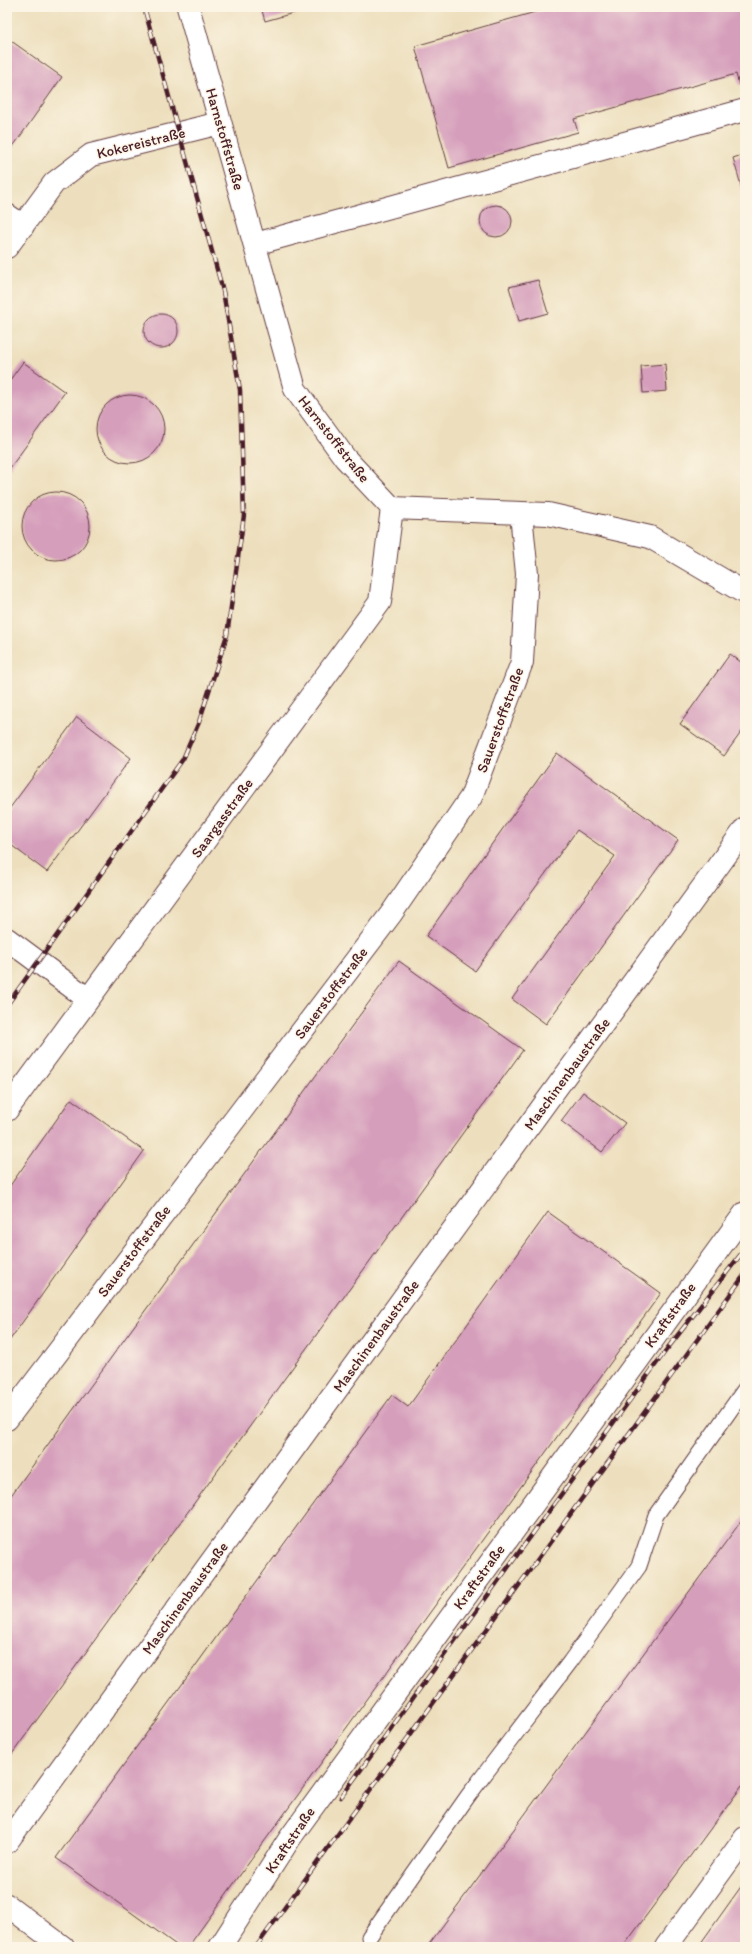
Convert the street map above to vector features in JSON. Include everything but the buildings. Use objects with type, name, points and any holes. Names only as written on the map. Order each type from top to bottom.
[{"type":"street","name":"Harnstoffstraße","points":[[188,7],[294,389],[345,458],[392,508]]},
{"type":"street","points":[[255,244],[745,110]]},
{"type":"street","name":"Kokereistraße","points":[[7,247],[15,220],[54,182],[91,155],[220,123]]},
{"type":"street","points":[[392,508],[548,514],[650,537],[745,593]]},
{"type":"street","name":"Saargasstraße","points":[[7,1110],[380,602],[392,508]]},
{"type":"street","name":"Sauerstoffstraße","points":[[7,1419],[391,914],[471,797],[522,662],[527,574],[520,514]]},
{"type":"street","name":"Maschinenbaustraße","points":[[7,1842],[745,829]]},
{"type":"street","points":[[7,939],[88,999]]},
{"type":"street","name":"Kraftstraße","points":[[220,1947],[290,1838],[745,1212]]},
{"type":"street","points":[[666,1947],[745,1838]]},
{"type":"street","points":[[7,1905],[63,1947]]},
{"type":"lane","points":[[369,1937],[468,1796],[570,1662],[639,1566],[656,1515],[745,1389]]},
{"type":"railway","points":[[7,1005],[183,759],[199,722],[227,635],[244,515],[240,390],[223,291],[144,7]]},
{"type":"railway","points":[[341,1797],[667,1349],[745,1249]]},
{"type":"railway","points":[[256,1947],[745,1274]]}]
